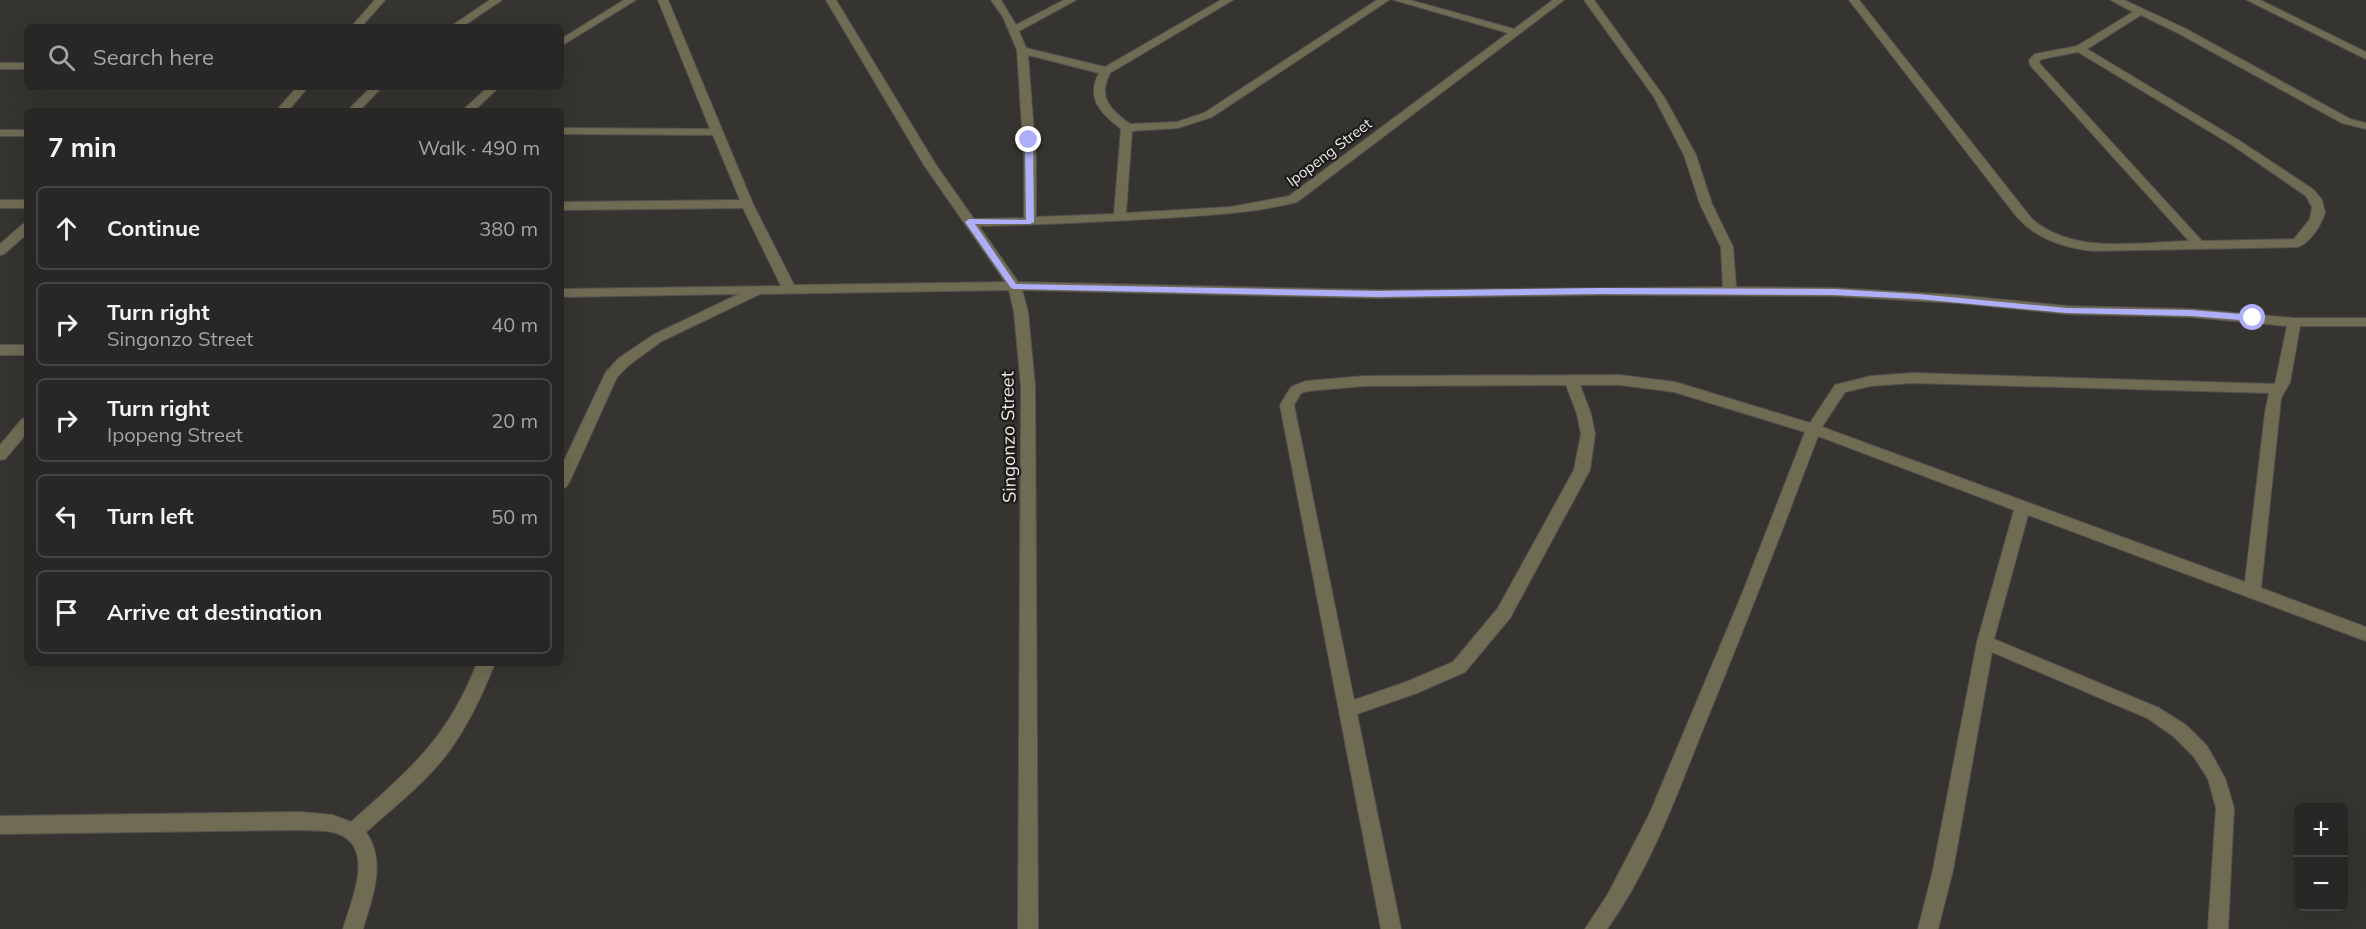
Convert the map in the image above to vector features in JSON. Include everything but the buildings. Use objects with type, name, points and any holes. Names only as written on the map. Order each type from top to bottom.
[{"type":"street","points":[[359,24],[380,0]]},
{"type":"street","points":[[460,24],[497,0]]},
{"type":"street","points":[[564,41],[631,0]]},
{"type":"street","points":[[663,0],[747,204],[789,289]]},
{"type":"street","name":"Singonzo Street","points":[[831,0],[930,165],[1014,286],[1021,312],[1028,386],[1028,929]]},
{"type":"street","points":[[1014,30],[1071,0]]},
{"type":"street","points":[[1228,0],[1106,71],[1101,77],[1100,103],[1102,109],[1126,128],[1178,125],[1208,115],[1384,0]]},
{"type":"street","points":[[1399,0],[1514,32]]},
{"type":"street","name":"Ipopeng Street","points":[[969,222],[1030,222],[1242,209],[1275,205],[1293,199],[1559,0]]},
{"type":"street","points":[[1589,0],[1659,97],[1690,155],[1706,204],[1727,247],[1731,292]]},
{"type":"street","points":[[1854,0],[2020,213],[2041,234],[2069,245],[2092,246],[2298,243],[2318,217],[2320,204],[2296,182],[2246,149],[2080,49]]},
{"type":"street","points":[[2116,0],[2141,11],[2346,121],[2366,126]]},
{"type":"street","points":[[2252,0],[2366,56]]},
{"type":"street","points":[[1000,2],[1022,50],[1030,159],[1030,222]]},
{"type":"street","points":[[2141,11],[2080,49],[2039,56],[2034,60],[2035,65],[2199,245]]},
{"type":"street","points":[[1022,50],[1106,71]]},
{"type":"street","points":[[0,66],[24,66]]},
{"type":"street","points":[[285,108],[300,90]]},
{"type":"street","points":[[356,108],[374,90]]},
{"type":"street","points":[[471,108],[491,90]]},
{"type":"street","points":[[1120,217],[1126,128]]},
{"type":"street","points":[[564,131],[719,132]]},
{"type":"street","points":[[0,133],[24,133]]},
{"type":"street","points":[[0,204],[24,204]]},
{"type":"street","points":[[564,206],[747,204]]},
{"type":"street","points":[[0,251],[24,230]]},
{"type":"street","points":[[564,293],[1014,286],[1378,294],[1731,292],[1895,295],[2067,310],[2191,313],[2294,322],[2366,322]]},
{"type":"street","points":[[564,477],[611,375],[621,363],[636,351],[666,334],[762,290]]},
{"type":"street","points":[[2252,593],[2274,398],[2283,382],[2294,322]]},
{"type":"street","points":[[0,350],[24,350]]},
{"type":"street","points":[[1595,929],[1615,901],[1657,819],[1750,594],[1813,429],[1839,388],[1871,381],[1912,378],[2280,389]]},
{"type":"street","points":[[1349,710],[1411,688],[1459,667],[1504,613],[1582,470],[1589,449],[1589,430],[1571,380]]},
{"type":"street","points":[[1391,929],[1287,405],[1296,390],[1306,386],[1355,382],[1571,380],[1654,383],[1813,429],[2366,634]]},
{"type":"street","points":[[0,455],[24,427]]},
{"type":"street","points":[[1928,929],[1942,870],[1984,642],[2022,508]]},
{"type":"street","points":[[1984,642],[2153,713],[2174,724],[2203,753],[2222,789],[2225,808],[2218,929]]},
{"type":"street","points":[[353,832],[428,763],[452,732],[479,684],[485,666]]},
{"type":"street","points":[[0,825],[301,821],[335,824],[353,832],[365,844],[369,864],[353,929]]},
{"type":"route","points":[[1029,140],[1030,222],[969,222],[1014,286],[1378,294],[1600,291],[1834,292],[1918,296],[2067,310],[2191,313],[2253,318]]}]
